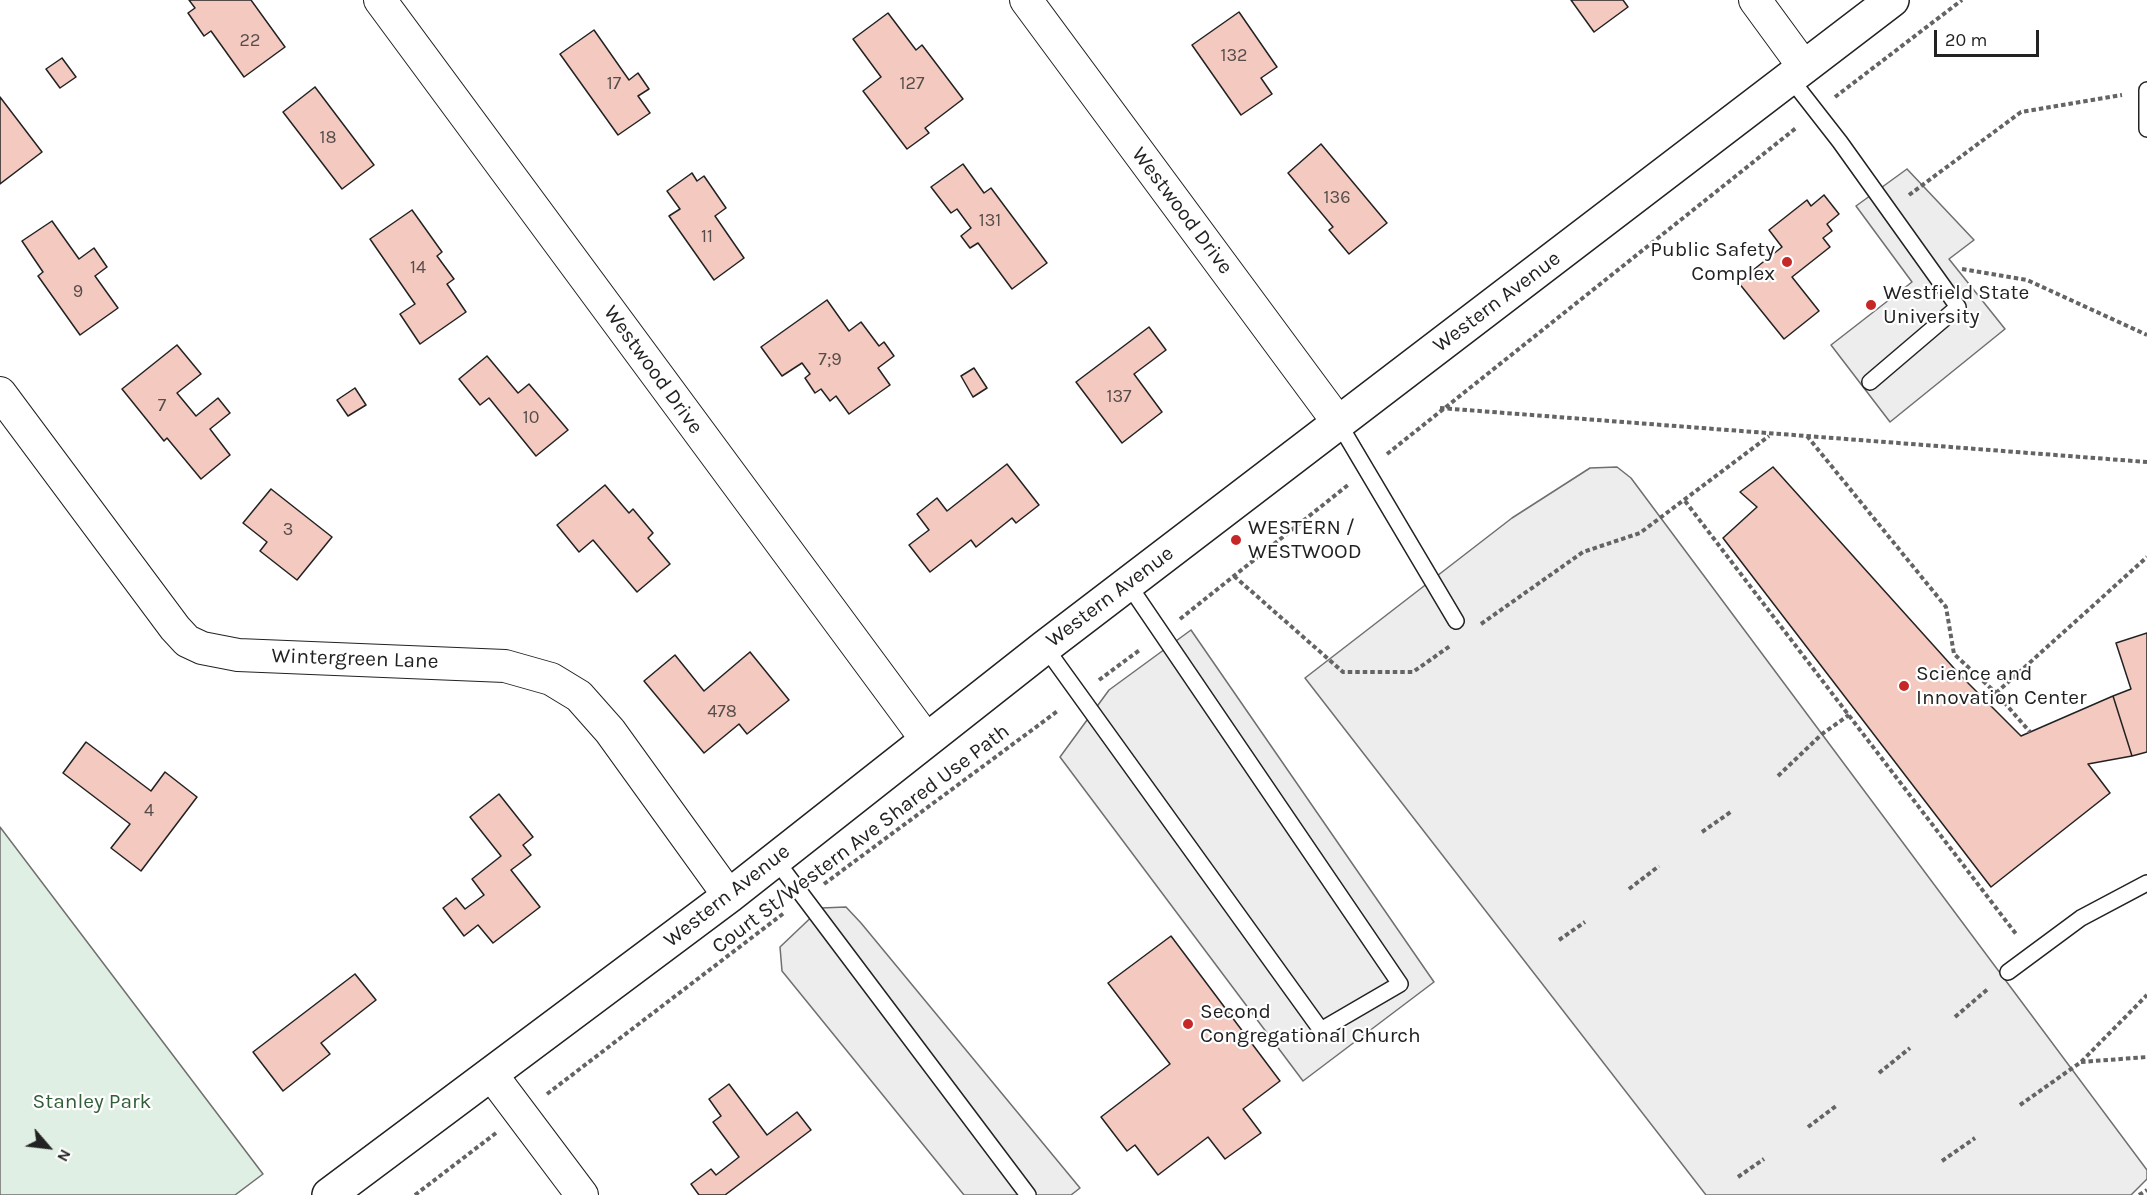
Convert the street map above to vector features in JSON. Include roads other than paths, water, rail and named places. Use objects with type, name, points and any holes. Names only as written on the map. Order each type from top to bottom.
[{"type":"main road","name":"Western Avenue","points":[[329,1195],[729,896],[1045,647],[1892,0]]},
{"type":"street","name":"Westwood Drive","points":[[380,0],[926,739]]},
{"type":"street","name":"Westwood Drive","points":[[1026,0],[1338,422]]},
{"type":"street","points":[[1755,0],[1797,72]]},
{"type":"street","name":"Wintergreen Lane","points":[[0,393],[187,641],[202,648],[238,655],[505,666],[551,679],[579,696],[605,725],[729,896]]},
{"type":"street","points":[[491,1074],[582,1195]]},
{"type":"lane","points":[[1797,72],[1816,112],[1958,307],[1870,382]]},
{"type":"lane","points":[[2147,90],[2147,129]]},
{"type":"lane","points":[[1338,422],[1456,621]]},
{"type":"lane","points":[[1045,647],[1321,1030],[1400,984],[1128,584]]},
{"type":"lane","points":[[775,859],[1028,1195]]},
{"type":"lane","points":[[2008,972],[2081,918],[2147,884]]},
{"type":"place","name":"Public Safety Complex","points":[[1787,262]]},
{"type":"place","name":"Westfield State University","points":[[1871,305]]},
{"type":"place","name":"WESTERN / WESTWOOD","points":[[1236,540]]},
{"type":"place","name":"Science and Innovation Center","points":[[1904,686]]},
{"type":"place","name":"Second Congregational Church","points":[[1188,1024]]},
{"type":"park label","name":"Stanley Park","points":[[92,1102]]}]
